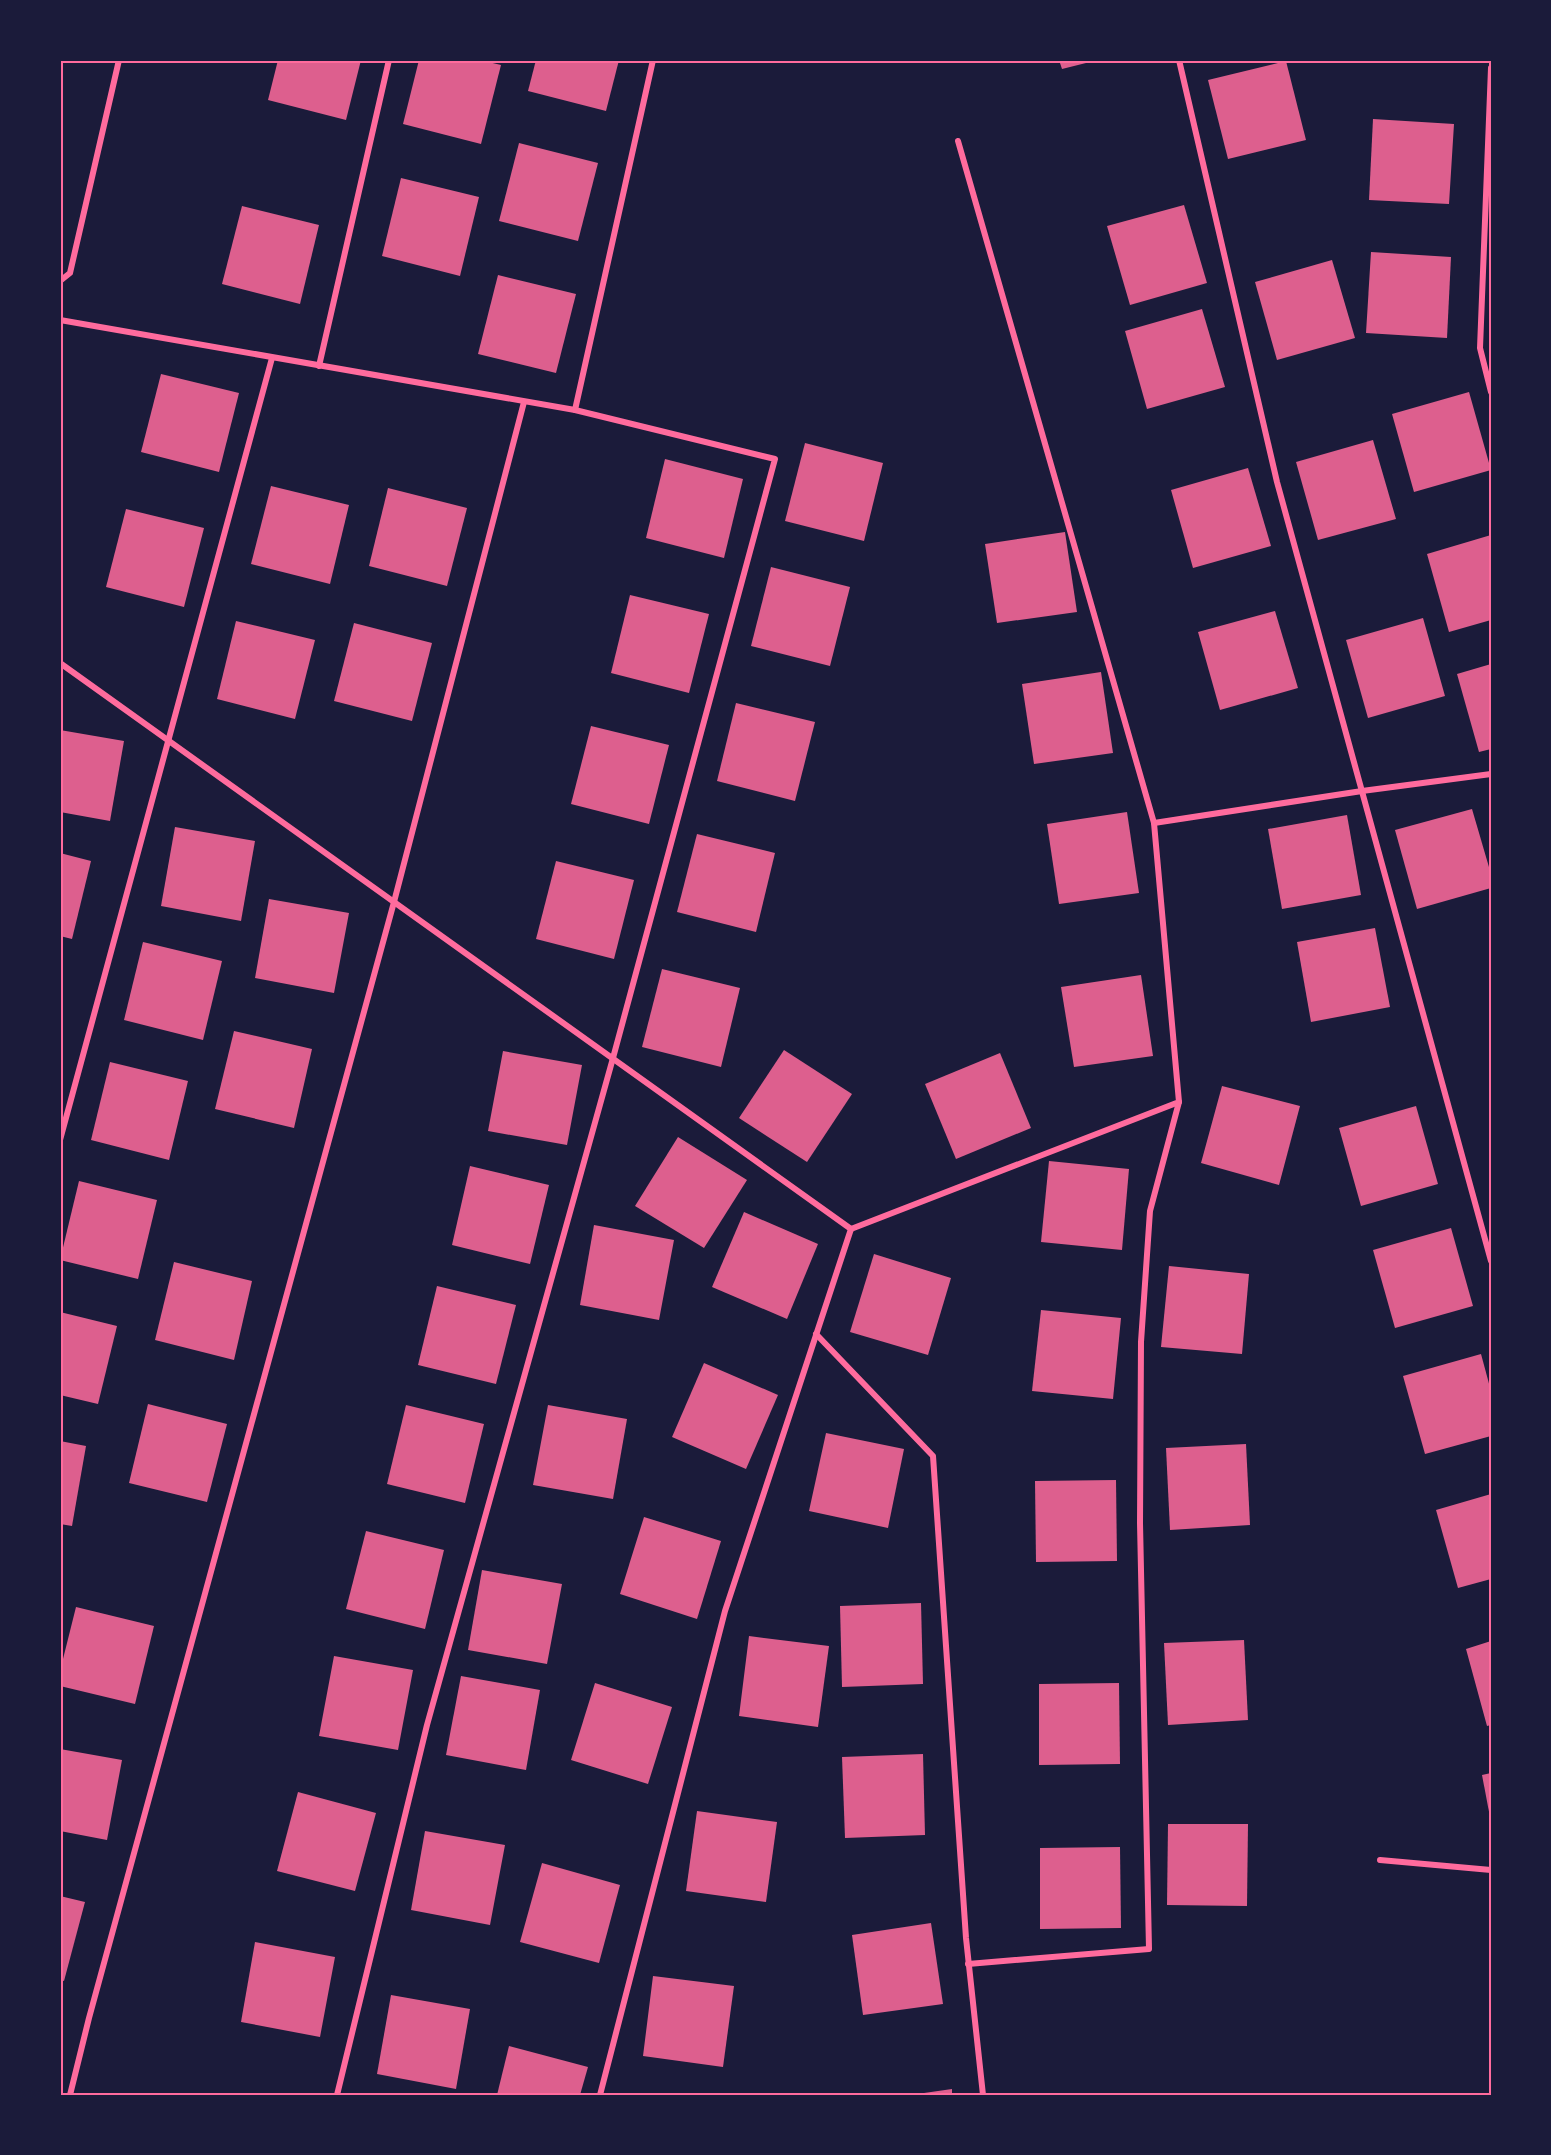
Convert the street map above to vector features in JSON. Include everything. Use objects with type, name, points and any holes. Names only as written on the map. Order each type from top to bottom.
[{"type":"street","points":[[60,281],[70,273],[119,60]]},
{"type":"street","points":[[319,366],[390,60]]},
{"type":"street","points":[[575,410],[653,60]]},
{"type":"street","points":[[1179,60],[1277,482],[1491,1261]]},
{"type":"street","points":[[1491,68],[1480,348],[1491,392]]},
{"type":"street","points":[[958,141],[1154,823],[1179,1102],[1150,1210],[1141,1342],[1140,1523],[1149,1949],[968,1964]]},
{"type":"street","points":[[60,320],[575,410],[775,459],[613,1058],[427,1725],[337,2095]]},
{"type":"street","points":[[60,1140],[272,358]]},
{"type":"street","points":[[70,2095],[89,2018],[394,902],[524,402]]},
{"type":"street","points":[[60,663],[851,1229]]},
{"type":"street","points":[[1154,823],[1491,774]]},
{"type":"street","points":[[851,1229],[1179,1102]]},
{"type":"street","points":[[600,2095],[724,1611],[851,1229]]},
{"type":"street","points":[[816,1334],[933,1456],[968,1964],[983,2095]]},
{"type":"street","points":[[1380,1860],[1491,1870]]},
{"type":"building","points":[[278,60],[361,60],[346,120],[268,100]]},
{"type":"building","points":[[419,60],[480,60],[501,65],[481,144],[403,124]]},
{"type":"building","points":[[536,60],[619,60],[606,111],[528,91]]},
{"type":"building","points":[[1059,60],[1094,60],[1094,61],[1062,69]]},
{"type":"building","points":[[1286,61],[1306,140],[1228,159],[1208,80]]},
{"type":"building","points":[[1373,119],[1454,124],[1449,204],[1369,200]]},
{"type":"building","points":[[519,143],[598,163],[578,241],[499,221]]},
{"type":"building","points":[[401,178],[479,197],[460,276],[382,256]]},
{"type":"building","points":[[1184,205],[1207,283],[1130,305],[1107,226]]},
{"type":"building","points":[[242,206],[319,225],[300,304],[222,284]]},
{"type":"building","points":[[1371,252],[1451,257],[1447,338],[1366,333]]},
{"type":"building","points":[[1332,260],[1355,338],[1277,360],[1255,282]]},
{"type":"building","points":[[498,275],[576,294],[556,373],[478,354]]},
{"type":"building","points":[[1202,309],[1225,387],[1147,409],[1125,331]]},
{"type":"building","points":[[161,374],[239,393],[219,472],[141,452]]},
{"type":"building","points":[[1469,392],[1491,470],[1414,492],[1392,414]]},
{"type":"building","points":[[1373,440],[1396,519],[1318,540],[1296,462]]},
{"type":"building","points":[[805,443],[883,463],[864,541],[785,521]]},
{"type":"building","points":[[665,459],[743,479],[724,558],[646,538]]},
{"type":"building","points":[[1248,468],[1271,546],[1193,568],[1171,490]]},
{"type":"building","points":[[271,486],[349,505],[330,584],[251,564]]},
{"type":"building","points":[[388,488],[467,508],[447,586],[369,566]]},
{"type":"building","points":[[126,509],[204,528],[184,607],[106,587]]},
{"type":"building","points":[[1065,532],[1077,612],[997,623],[985,544]]},
{"type":"building","points":[[1491,535],[1491,620],[1449,632],[1427,554]]},
{"type":"building","points":[[771,567],[850,587],[830,666],[751,646]]},
{"type":"building","points":[[630,595],[709,614],[689,693],[611,673]]},
{"type":"building","points":[[1275,611],[1298,688],[1220,710],[1198,632]]},
{"type":"building","points":[[1423,618],[1445,696],[1368,718],[1346,640]]},
{"type":"building","points":[[236,621],[315,640],[295,719],[217,699]]},
{"type":"building","points":[[354,623],[432,643],[412,721],[334,701]]},
{"type":"building","points":[[1491,664],[1491,749],[1479,752],[1457,674]]},
{"type":"building","points":[[1101,672],[1113,753],[1034,764],[1022,684]]},
{"type":"building","points":[[736,703],[815,722],[795,801],[717,781]]},
{"type":"building","points":[[591,726],[669,745],[649,824],[571,804]]},
{"type":"building","points":[[60,730],[124,741],[110,821],[60,812]]},
{"type":"building","points":[[1472,809],[1491,874],[1491,888],[1417,909],[1395,830]]},
{"type":"building","points":[[1127,812],[1139,893],[1059,904],[1047,824]]},
{"type":"building","points":[[1347,815],[1361,895],[1282,909],[1268,829]]},
{"type":"building","points":[[175,827],[255,841],[241,921],[161,906]]},
{"type":"building","points":[[697,834],[775,853],[756,932],[677,912]]},
{"type":"building","points":[[60,853],[91,861],[72,939],[60,936]]},
{"type":"building","points":[[556,861],[634,880],[614,959],[536,939]]},
{"type":"building","points":[[269,899],[349,913],[334,993],[255,978]]},
{"type":"building","points":[[1375,928],[1390,1007],[1311,1022],[1297,942]]},
{"type":"building","points":[[143,942],[222,961],[203,1040],[124,1020]]},
{"type":"building","points":[[662,969],[740,988],[721,1067],[642,1047]]},
{"type":"building","points":[[1141,975],[1153,1056],[1074,1067],[1061,987]]},
{"type":"building","points":[[234,1031],[312,1049],[294,1128],[215,1109]]},
{"type":"building","points":[[784,1050],[852,1094],[807,1162],[739,1118]]},
{"type":"building","points":[[503,1051],[582,1065],[567,1145],[488,1131]]},
{"type":"building","points":[[1000,1053],[1031,1128],[956,1159],[925,1084]]},
{"type":"building","points":[[110,1062],[188,1081],[169,1160],[91,1140]]},
{"type":"building","points":[[1222,1086],[1300,1106],[1279,1185],[1201,1163]]},
{"type":"building","points":[[1416,1106],[1438,1184],[1361,1206],[1339,1128]]},
{"type":"building","points":[[678,1137],[747,1180],[704,1248],[635,1206]]},
{"type":"building","points":[[1049,1161],[1129,1169],[1122,1250],[1041,1242]]},
{"type":"building","points":[[470,1166],[549,1185],[530,1264],[452,1245]]},
{"type":"building","points":[[79,1181],[157,1200],[138,1279],[60,1260]]},
{"type":"building","points":[[744,1212],[818,1244],[787,1319],[712,1287]]},
{"type":"building","points":[[594,1225],[674,1240],[659,1320],[580,1305]]},
{"type":"building","points":[[1451,1228],[1473,1306],[1395,1328],[1373,1250]]},
{"type":"building","points":[[874,1254],[951,1278],[928,1355],[850,1332]]},
{"type":"building","points":[[174,1262],[252,1281],[234,1360],[155,1340]]},
{"type":"building","points":[[1169,1266],[1249,1274],[1242,1354],[1161,1347]]},
{"type":"building","points":[[437,1286],[516,1305],[496,1384],[418,1365]]},
{"type":"building","points":[[1041,1310],[1121,1318],[1113,1399],[1032,1391]]},
{"type":"building","points":[[60,1312],[117,1326],[98,1404],[60,1395]]},
{"type":"building","points":[[1481,1354],[1491,1391],[1491,1436],[1425,1454],[1403,1376]]},
{"type":"building","points":[[704,1363],[778,1395],[746,1469],[672,1437]]},
{"type":"building","points":[[148,1404],[227,1424],[207,1502],[129,1483]]},
{"type":"building","points":[[406,1405],[484,1424],[465,1503],[387,1484]]},
{"type":"building","points":[[548,1405],[627,1419],[613,1499],[533,1485]]},
{"type":"building","points":[[826,1433],[904,1449],[888,1528],[809,1511]]},
{"type":"building","points":[[60,1441],[86,1446],[72,1526],[60,1524]]},
{"type":"building","points":[[1246,1444],[1250,1525],[1170,1530],[1166,1448]]},
{"type":"building","points":[[1116,1480],[1117,1561],[1036,1562],[1035,1481]]},
{"type":"building","points":[[1491,1494],[1491,1579],[1458,1588],[1436,1510]]},
{"type":"building","points":[[644,1517],[721,1541],[697,1619],[620,1594]]},
{"type":"building","points":[[366,1531],[444,1550],[425,1629],[346,1609]]},
{"type":"building","points":[[482,1570],[562,1584],[547,1664],[468,1650]]},
{"type":"building","points":[[921,1603],[923,1684],[842,1687],[840,1606]]},
{"type":"building","points":[[76,1607],[154,1626],[135,1704],[60,1686],[60,1671]]},
{"type":"building","points":[[749,1636],[829,1646],[818,1727],[739,1716]]},
{"type":"building","points":[[1244,1640],[1248,1720],[1168,1725],[1164,1643]]},
{"type":"building","points":[[1491,1641],[1491,1725],[1487,1726],[1466,1649]]},
{"type":"building","points":[[334,1656],[413,1670],[398,1750],[319,1736]]},
{"type":"building","points":[[461,1676],[540,1690],[526,1770],[446,1755]]},
{"type":"building","points":[[595,1683],[672,1707],[648,1784],[571,1760]]},
{"type":"building","points":[[1119,1683],[1120,1764],[1039,1765],[1039,1684]]},
{"type":"building","points":[[60,1749],[122,1760],[107,1840],[60,1831]]},
{"type":"building","points":[[923,1754],[925,1835],[845,1838],[842,1757]]},
{"type":"building","points":[[1491,1773],[1491,1817],[1490,1817],[1482,1775]]},
{"type":"building","points":[[298,1792],[376,1813],[355,1891],[277,1871]]},
{"type":"building","points":[[697,1811],[777,1822],[766,1902],[686,1891]]},
{"type":"building","points":[[1168,1824],[1248,1824],[1247,1906],[1167,1905]]},
{"type":"building","points":[[425,1831],[505,1845],[490,1925],[411,1910]]},
{"type":"building","points":[[1120,1847],[1121,1928],[1040,1929],[1040,1848]]},
{"type":"building","points":[[542,1863],[620,1885],[599,1963],[520,1942]]},
{"type":"building","points":[[60,1896],[85,1902],[64,1981],[60,1980]]},
{"type":"building","points":[[931,1923],[943,2004],[863,2015],[852,1935]]},
{"type":"building","points":[[255,1942],[335,1957],[320,2037],[241,2022]]},
{"type":"building","points":[[653,1976],[734,1986],[723,2067],[643,2056]]},
{"type":"building","points":[[391,1995],[470,2009],[456,2089],[377,2074]]},
{"type":"building","points":[[509,2046],[588,2067],[580,2095],[497,2095]]},
{"type":"building","points":[[952,2089],[952,2095],[917,2094]]}]
